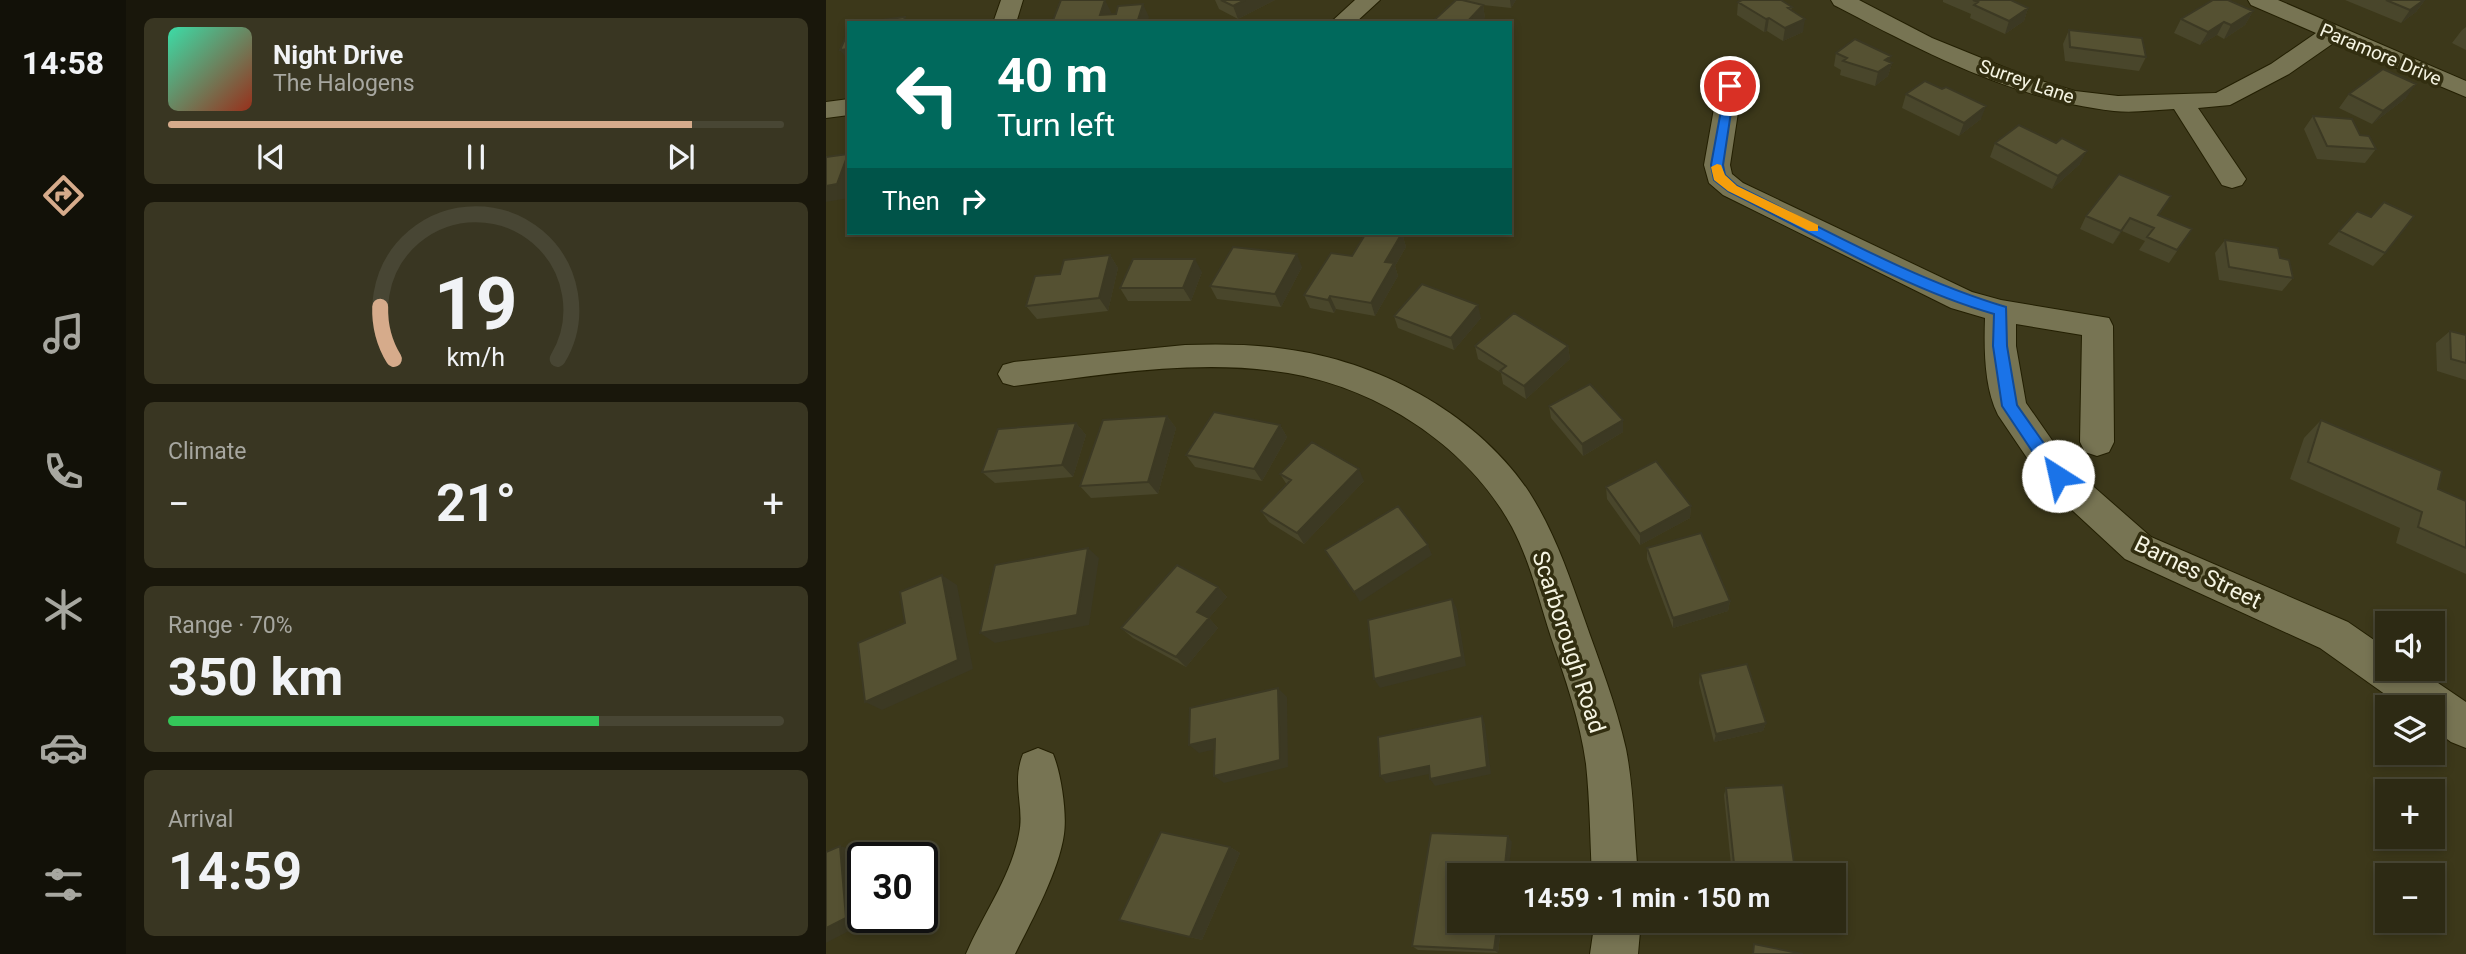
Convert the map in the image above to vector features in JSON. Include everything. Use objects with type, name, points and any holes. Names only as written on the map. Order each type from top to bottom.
[{"type":"street","points":[[1005,21],[1012,0]]},
{"type":"street","points":[[1343,21],[1369,0]]},
{"type":"street","name":"Surrey Lane","points":[[1842,0],[1924,43],[2031,86],[2073,98],[2118,104],[2221,100],[2280,69],[2332,33]]},
{"type":"street","name":"Paramore Drive","points":[[2259,0],[2466,90]]},
{"type":"street","points":[[1730,86],[1717,165],[1719,177],[1732,189],[1962,300],[2001,311],[2098,326],[2097,442]]},
{"type":"street","points":[[2182,103],[2232,179]]},
{"type":"street","points":[[826,110],[847,107]]},
{"type":"street","name":"Barnes Street","points":[[2001,311],[2000,346],[2010,406],[2058,476],[2138,548],[2334,635],[2466,727]]},
{"type":"street","name":"Scarborough Road","points":[[1014,374],[1192,358],[1250,357],[1289,361],[1338,372],[1374,385],[1408,403],[1474,452],[1515,500],[1546,563],[1582,669],[1607,763],[1614,863]]},
{"type":"street","points":[[990,954],[1022,892],[1042,833],[1038,769]]},
{"type":"street","points":[[1614,954],[1616,933]]},
{"type":"building","points":[[1061,0],[1105,0],[1100,15],[1116,14],[1118,6],[1143,4],[1138,21],[1053,21]]},
{"type":"building","points":[[1221,0],[1245,0],[1233,6]]},
{"type":"building","points":[[1456,0],[1483,5],[1468,21],[1433,21]]},
{"type":"building","points":[[1781,0],[1805,19],[1785,28],[1738,2]]},
{"type":"building","points":[[1973,0],[2011,0],[2028,8],[2009,21],[1974,5],[1978,2]]},
{"type":"building","points":[[2213,0],[2228,0],[2253,11],[2231,25],[2224,22],[2208,32],[2181,19]]},
{"type":"building","points":[[2386,0],[2424,0],[2410,10]]},
{"type":"building","points":[[905,17],[904,21],[882,20]]},
{"type":"building","points":[[2069,30],[2142,38],[2146,57],[2070,47]]},
{"type":"building","points":[[847,34],[847,49],[840,50]]},
{"type":"building","points":[[1855,39],[1891,56],[1885,60],[1892,63],[1878,72],[1843,61],[1847,58],[1836,53]]},
{"type":"building","points":[[2383,69],[2416,84],[2383,111],[2349,94]]},
{"type":"building","points":[[1925,81],[1942,89],[1946,87],[1986,106],[1964,123],[1906,94]]},
{"type":"building","points":[[2313,116],[2352,119],[2360,135],[2369,136],[2376,149],[2327,146]]},
{"type":"building","points":[[2019,125],[2056,143],[2062,138],[2087,151],[2058,176],[1995,143]]},
{"type":"building","points":[[847,154],[837,184],[826,186],[826,157]]},
{"type":"building","points":[[2119,174],[2171,196],[2158,215],[2192,229],[2177,250],[2147,237],[2154,228],[2130,218],[2121,231],[2086,216]]},
{"type":"building","points":[[2384,202],[2414,216],[2385,253],[2339,231],[2357,211],[2371,217]]},
{"type":"building","points":[[1365,235],[1401,235],[1385,262],[1394,263],[1371,303],[1330,296],[1328,300],[1304,295],[1331,253],[1352,256]]},
{"type":"building","points":[[2225,240],[2278,248],[2280,258],[2289,260],[2293,278],[2229,267]]},
{"type":"building","points":[[1233,247],[1297,254],[1275,294],[1210,286]]},
{"type":"building","points":[[1110,255],[1099,298],[1026,306],[1035,276],[1060,274],[1064,260]]},
{"type":"building","points":[[1133,259],[1195,259],[1183,288],[1120,288]]},
{"type":"building","points":[[1422,284],[1478,305],[1451,338],[1394,316]]},
{"type":"building","points":[[1514,313],[1568,346],[1524,386],[1500,371],[1506,366],[1475,346]]},
{"type":"building","points":[[2450,331],[2466,335],[2466,363],[2451,359]]},
{"type":"building","points":[[1590,384],[1623,420],[1582,444],[1549,406]]},
{"type":"building","points":[[1214,412],[1280,425],[1254,469],[1186,455]]},
{"type":"building","points":[[1167,416],[1148,482],[1080,486],[1103,420]]},
{"type":"building","points":[[2321,420],[2442,471],[2438,489],[2466,501],[2466,548],[2418,527],[2422,512],[2308,462]]},
{"type":"building","points":[[1076,423],[1062,465],[982,472],[998,429]]},
{"type":"building","points":[[1312,442],[1359,469],[1297,533],[1261,511],[1291,480],[1280,474]]},
{"type":"building","points":[[1656,461],[1691,506],[1640,534],[1606,487]]},
{"type":"building","points":[[1398,506],[1428,545],[1354,592],[1325,550]]},
{"type":"building","points":[[1701,533],[1730,601],[1673,618],[1647,548]]},
{"type":"building","points":[[1088,548],[1077,615],[980,633],[995,565]]},
{"type":"building","points":[[1177,565],[1218,587],[1197,612],[1209,618],[1176,657],[1121,628]]},
{"type":"building","points":[[942,575],[958,660],[865,702],[858,643],[905,623],[900,592]]},
{"type":"building","points":[[1452,599],[1462,657],[1374,679],[1368,620]]},
{"type":"building","points":[[1747,664],[1766,723],[1716,734],[1700,674]]},
{"type":"building","points":[[1278,688],[1280,760],[1214,776],[1215,739],[1189,745],[1190,708]]},
{"type":"building","points":[[1482,716],[1487,767],[1430,779],[1429,766],[1380,776],[1378,737]]},
{"type":"building","points":[[1783,785],[1794,863],[1734,863],[1726,788]]},
{"type":"building","points":[[1161,832],[1230,847],[1190,937],[1119,920]]},
{"type":"building","points":[[1431,833],[1508,836],[1505,863],[1447,863],[1447,933],[1496,933],[1494,950],[1412,946]]},
{"type":"building","points":[[840,846],[846,918],[826,928],[826,852]]},
{"type":"building","points":[[1754,944],[1803,954],[1753,954]]},
{"type":"slow traffic","points":[[1717,167],[1719,177],[1732,189],[1813,228]]},
{"type":"route","points":[[1730,86],[1717,165],[1719,177],[1732,189],[1928,285],[1962,300],[2001,311],[2000,346],[2010,406],[2058,476]]}]
